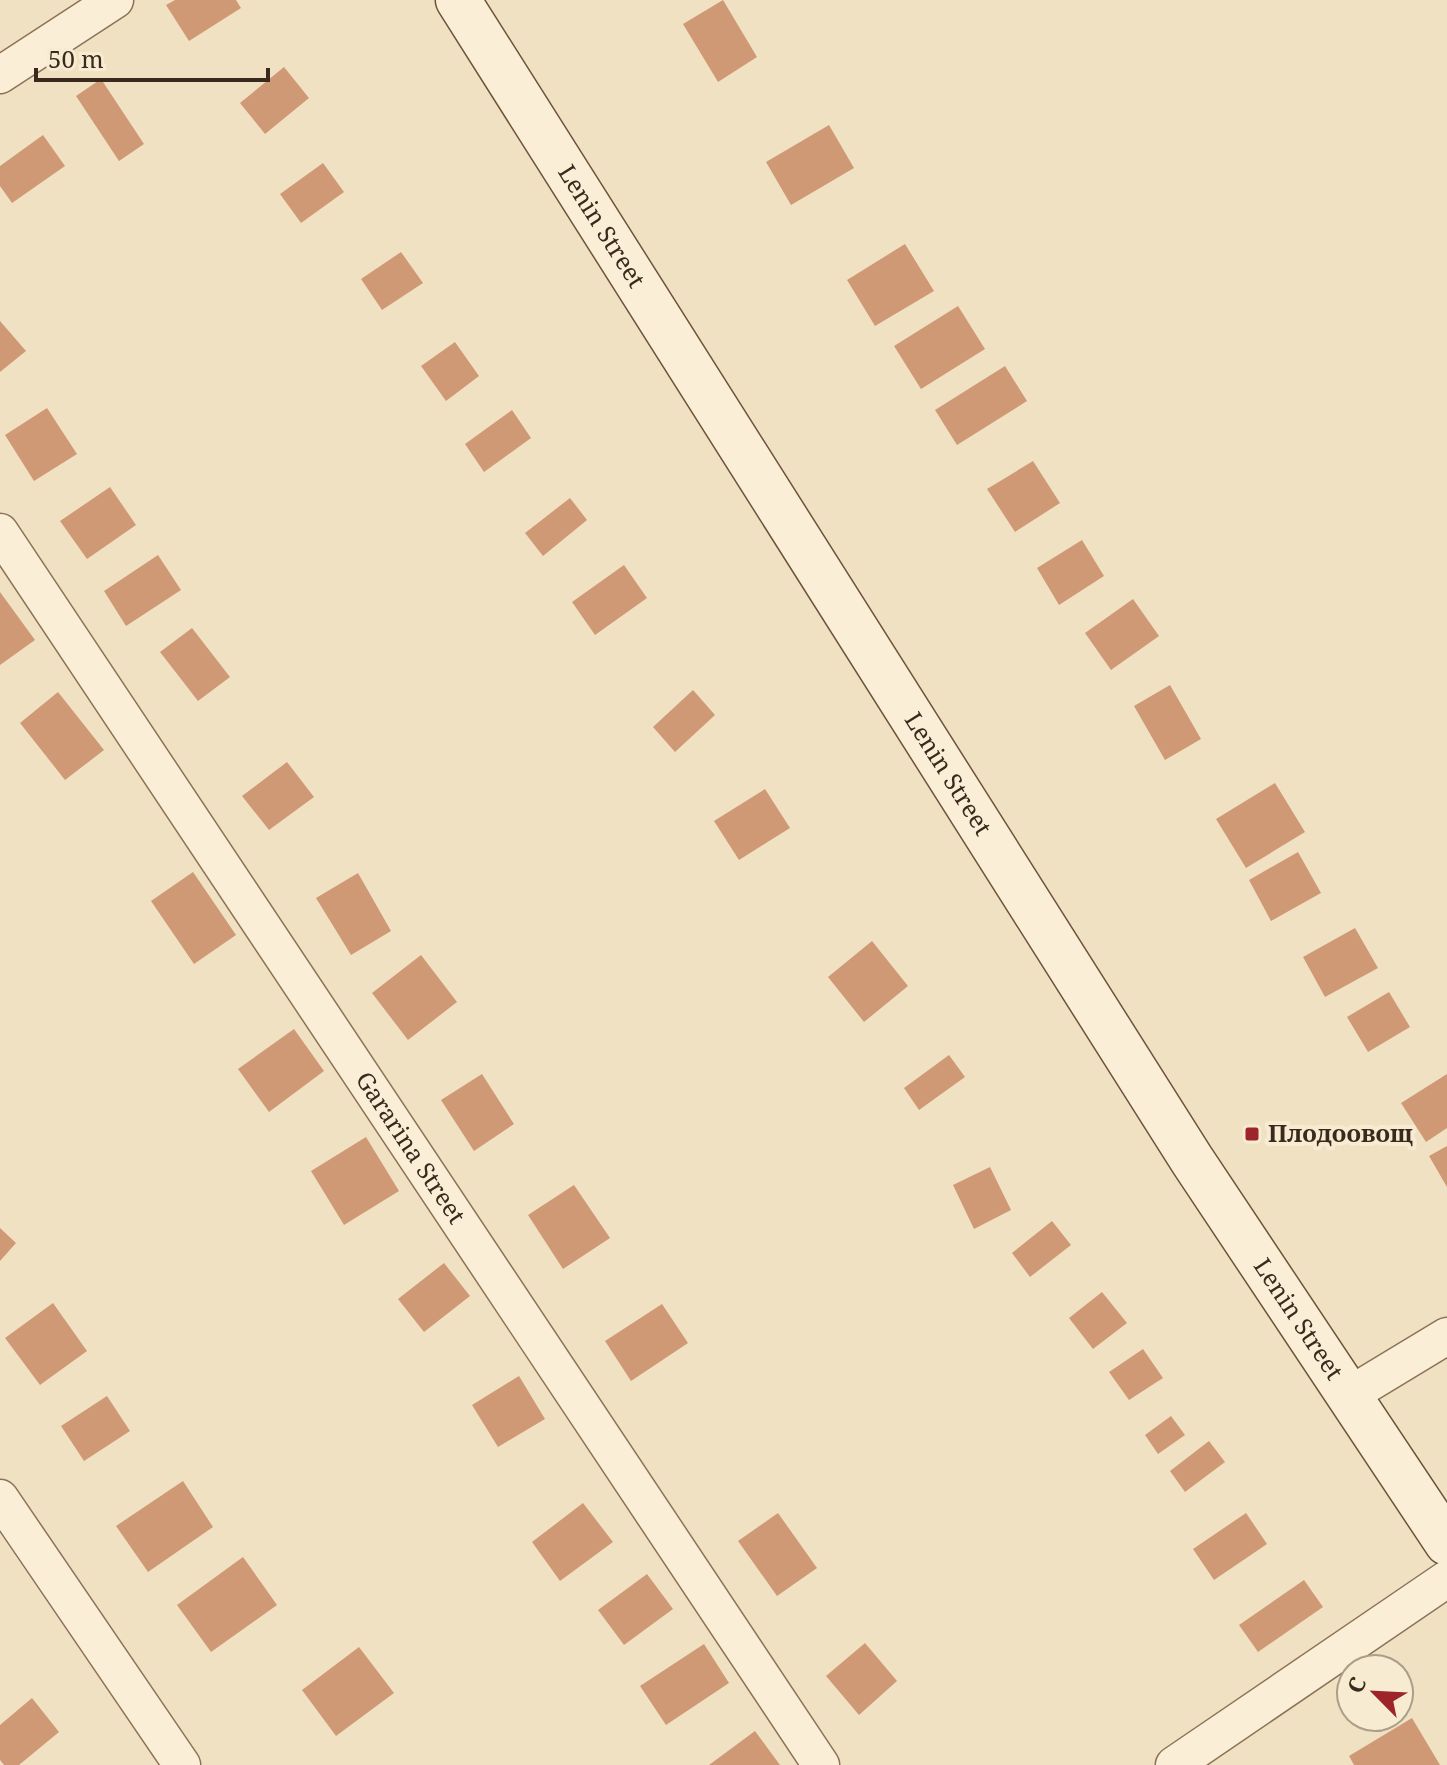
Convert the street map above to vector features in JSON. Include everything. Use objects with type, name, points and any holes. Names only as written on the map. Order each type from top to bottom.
[{"type":"main road","name":"Lenin Street","points":[[458,0],[1184,1146],[1447,1543]]},
{"type":"street","points":[[0,75],[115,0]]},
{"type":"street","name":"Gararina Street","points":[[0,532],[821,1765]]},
{"type":"street","points":[[1351,1394],[1447,1336]]},
{"type":"street","points":[[0,1498],[182,1765]]},
{"type":"street","points":[[1174,1765],[1400,1608],[1447,1579]]},
{"type":"building","points":[[175,0],[236,0],[241,8],[189,41],[166,5]]},
{"type":"building","points":[[723,0],[757,57],[718,82],[683,24]]},
{"type":"building","points":[[284,67],[309,98],[265,134],[240,103]]},
{"type":"building","points":[[101,79],[144,144],[119,161],[76,96]]},
{"type":"building","points":[[829,125],[854,168],[791,205],[766,162]]},
{"type":"building","points":[[43,135],[65,166],[12,203],[0,186],[0,166]]},
{"type":"building","points":[[323,163],[344,192],[301,223],[280,194]]},
{"type":"building","points":[[905,244],[934,291],[875,326],[847,280]]},
{"type":"building","points":[[401,252],[423,283],[382,310],[361,279]]},
{"type":"building","points":[[958,306],[985,349],[921,389],[894,346]]},
{"type":"building","points":[[0,321],[26,351],[0,372]]},
{"type":"building","points":[[455,342],[479,376],[446,401],[421,366]]},
{"type":"building","points":[[1005,366],[1027,401],[957,445],[935,410]]},
{"type":"building","points":[[47,408],[77,454],[34,481],[5,435]]},
{"type":"building","points":[[512,410],[531,438],[484,472],[465,444]]},
{"type":"building","points":[[1033,461],[1060,503],[1015,532],[987,489]]},
{"type":"building","points":[[110,487],[136,525],[87,559],[60,521]]},
{"type":"building","points":[[570,498],[587,520],[543,556],[525,533]]},
{"type":"building","points":[[1082,540],[1104,576],[1059,605],[1037,568]]},
{"type":"building","points":[[158,555],[181,590],[126,626],[104,591]]},
{"type":"building","points":[[624,565],[647,598],[595,635],[572,602]]},
{"type":"building","points":[[0,592],[35,640],[0,665]]},
{"type":"building","points":[[1133,599],[1159,636],[1111,670],[1085,633]]},
{"type":"building","points":[[192,628],[230,677],[198,701],[160,652]]},
{"type":"building","points":[[1170,685],[1201,739],[1165,760],[1134,706]]},
{"type":"building","points":[[693,690],[715,715],[675,752],[653,727]]},
{"type":"building","points":[[58,692],[104,750],[65,780],[20,723]]},
{"type":"building","points":[[287,762],[314,797],[269,830],[242,796]]},
{"type":"building","points":[[1275,783],[1305,832],[1246,868],[1216,819]]},
{"type":"building","points":[[765,789],[790,828],[739,860],[714,821]]},
{"type":"building","points":[[1298,852],[1321,893],[1271,921],[1249,880]]},
{"type":"building","points":[[193,872],[236,935],[194,964],[151,901]]},
{"type":"building","points":[[358,873],[391,931],[351,955],[316,898]]},
{"type":"building","points":[[1355,928],[1378,968],[1325,997],[1303,957]]},
{"type":"building","points":[[872,941],[908,986],[864,1022],[828,977]]},
{"type":"building","points":[[421,955],[457,1002],[408,1040],[372,993]]},
{"type":"building","points":[[1389,992],[1410,1027],[1368,1052],[1347,1017]]},
{"type":"building","points":[[294,1029],[324,1071],[269,1112],[238,1069]]},
{"type":"building","points":[[949,1055],[965,1077],[919,1110],[904,1088]]},
{"type":"building","points":[[482,1074],[514,1124],[474,1151],[441,1100]]},
{"type":"building","points":[[1447,1074],[1447,1128],[1426,1142],[1401,1103]]},
{"type":"building","points":[[366,1137],[399,1191],[344,1225],[311,1171]]},
{"type":"building","points":[[1447,1146],[1447,1187],[1429,1156]]},
{"type":"building","points":[[990,1167],[1011,1210],[974,1229],[953,1185]]},
{"type":"building","points":[[574,1185],[610,1238],[563,1269],[528,1215]]},
{"type":"building","points":[[1052,1221],[1071,1245],[1030,1277],[1012,1253]]},
{"type":"building","points":[[0,1228],[16,1243],[0,1261]]},
{"type":"building","points":[[444,1263],[470,1296],[424,1332],[398,1299]]},
{"type":"building","points":[[1102,1292],[1127,1323],[1093,1349],[1069,1318]]},
{"type":"building","points":[[53,1303],[87,1351],[40,1385],[5,1338]]},
{"type":"building","points":[[662,1304],[688,1343],[631,1381],[605,1341]]},
{"type":"building","points":[[1143,1349],[1163,1378],[1129,1400],[1109,1372]]},
{"type":"building","points":[[519,1376],[545,1419],[498,1447],[472,1405]]},
{"type":"building","points":[[107,1396],[130,1431],[84,1461],[61,1426]]},
{"type":"building","points":[[1171,1416],[1185,1435],[1158,1454],[1145,1435]]},
{"type":"building","points":[[1209,1441],[1225,1462],[1185,1492],[1170,1471]]},
{"type":"building","points":[[183,1481],[213,1527],[148,1572],[116,1526]]},
{"type":"building","points":[[583,1503],[613,1542],[560,1581],[532,1542]]},
{"type":"building","points":[[778,1513],[817,1568],[777,1596],[738,1541]]},
{"type":"building","points":[[1246,1513],[1267,1544],[1214,1580],[1193,1549]]},
{"type":"building","points":[[243,1557],[277,1605],[211,1652],[177,1605]]},
{"type":"building","points":[[647,1574],[673,1609],[624,1645],[598,1610]]},
{"type":"building","points":[[1304,1580],[1323,1607],[1258,1652],[1239,1625]]},
{"type":"building","points":[[865,1643],[897,1681],[859,1715],[826,1676]]},
{"type":"building","points":[[704,1644],[729,1683],[666,1725],[640,1686]]},
{"type":"building","points":[[359,1647],[394,1693],[336,1736],[302,1690]]},
{"type":"building","points":[[32,1698],[59,1732],[19,1765],[4,1765],[0,1760],[0,1725]]},
{"type":"building","points":[[1415,1723],[1440,1765],[1354,1765],[1349,1756],[1387,1733],[1415,1733]]},
{"type":"building","points":[[755,1731],[780,1765],[709,1765]]},
{"type":"place","name":"Плодоовощ","points":[[1252,1134]]}]
